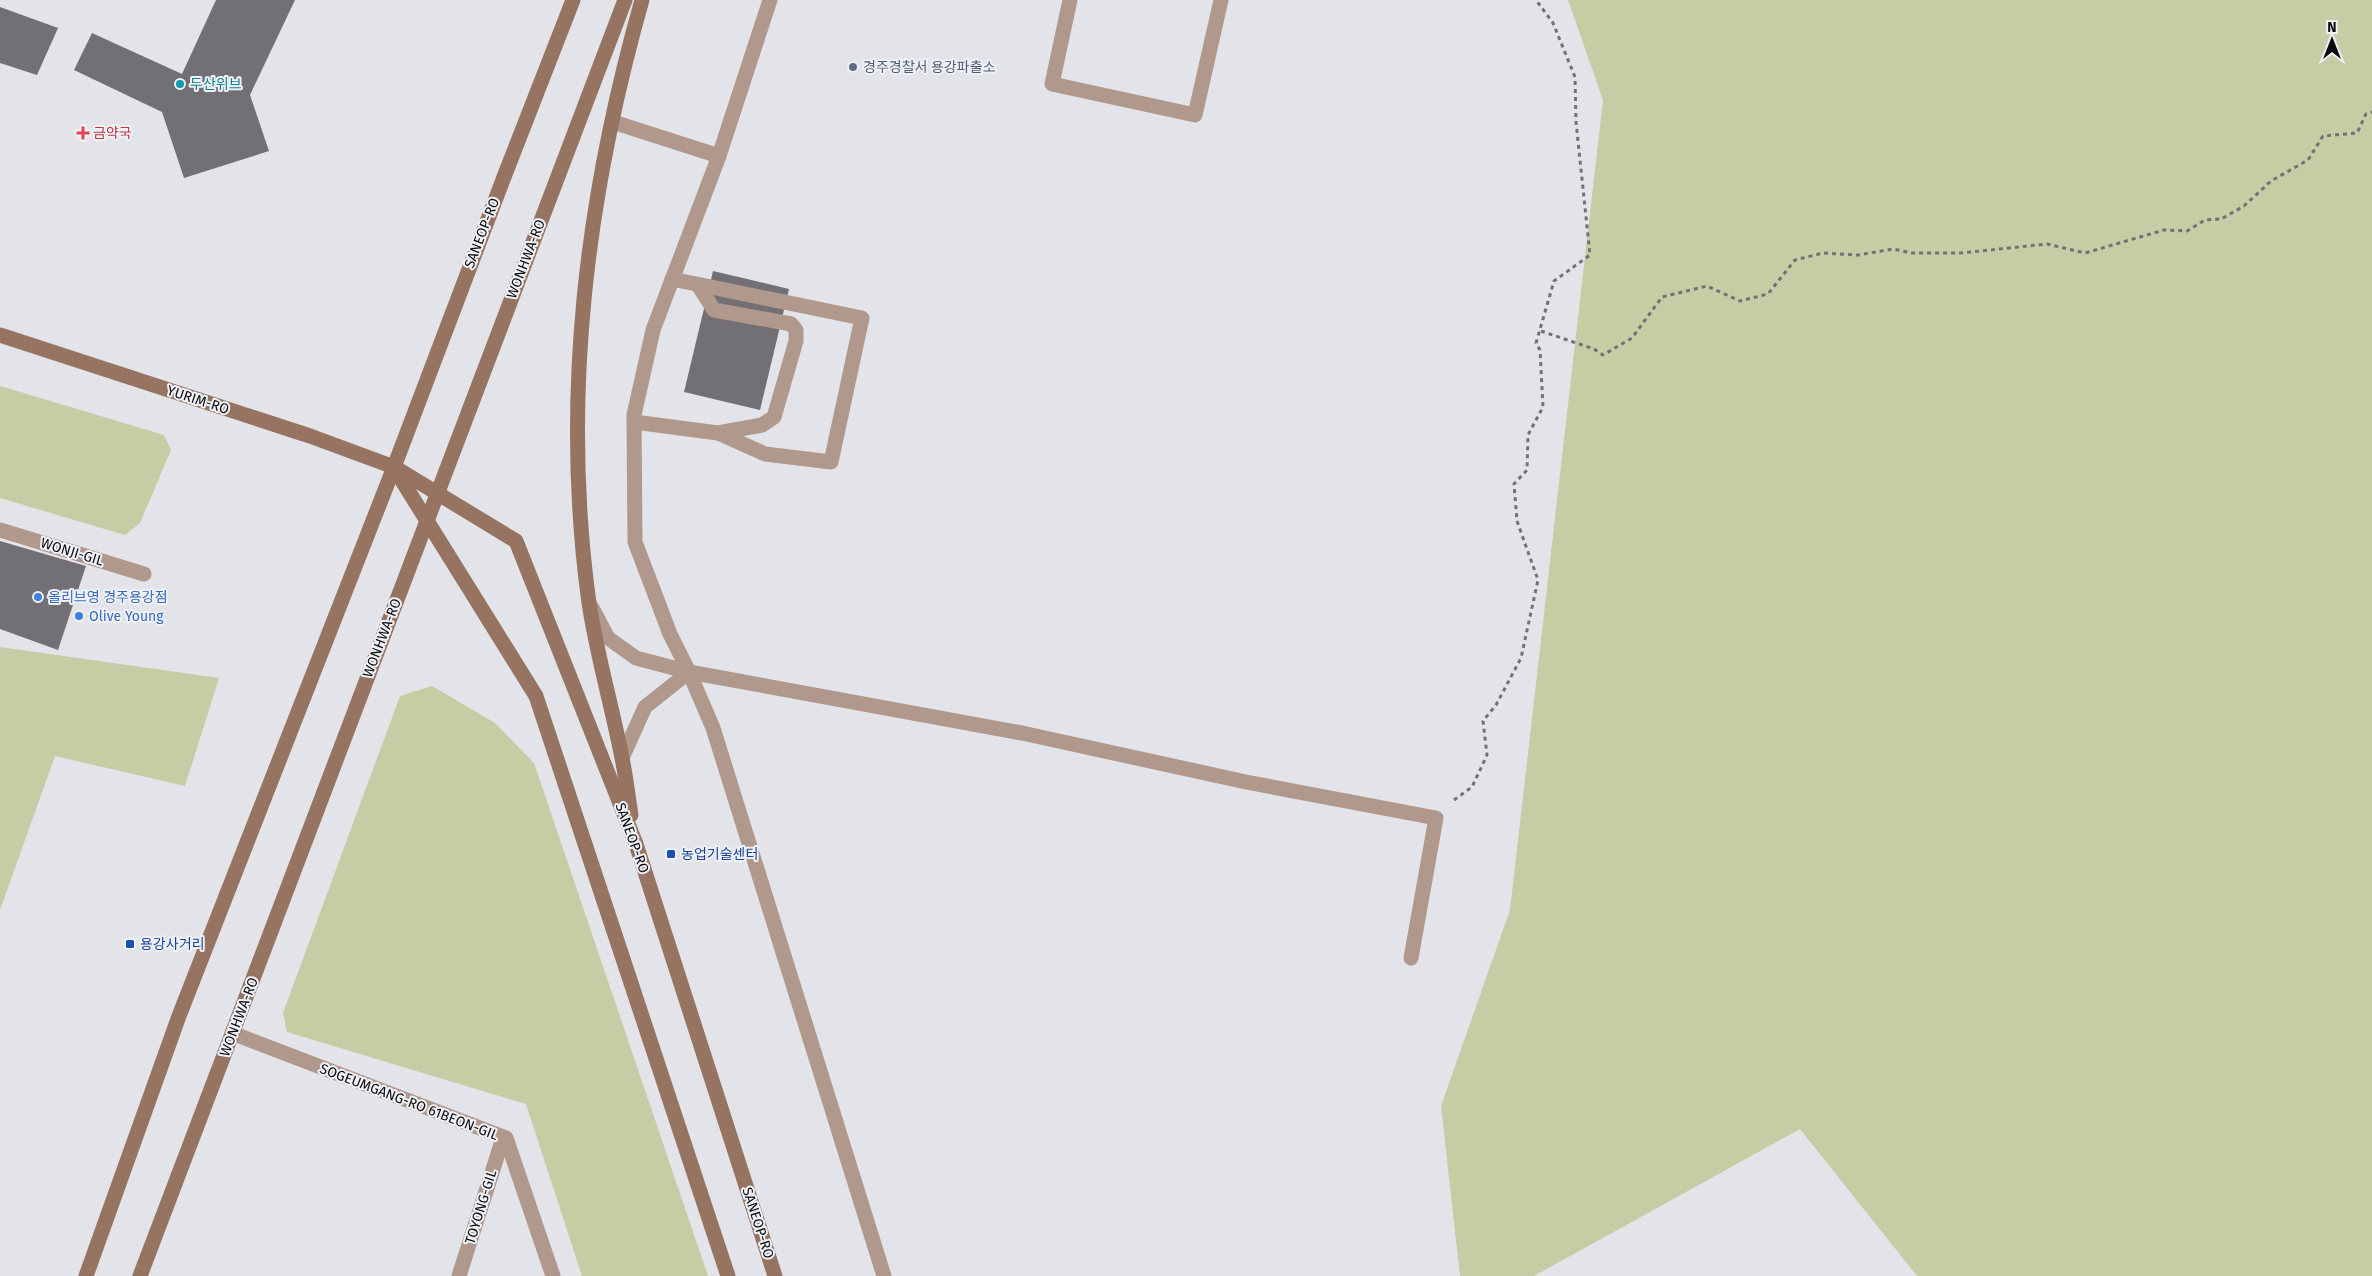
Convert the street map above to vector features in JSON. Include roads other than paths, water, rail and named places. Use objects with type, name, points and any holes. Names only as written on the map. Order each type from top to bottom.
[{"type":"street","name":"SANEOP-RO","points":[[573,0],[500,186],[394,468],[516,541],[636,844],[775,1276]]},
{"type":"street","name":"WONHWA-RO","points":[[140,1276],[625,0]]},
{"type":"street","points":[[636,844],[622,758],[599,659],[589,603],[578,490],[578,359],[590,233],[627,54],[642,0]]},
{"type":"street","points":[[770,0],[719,156],[653,330],[634,422],[635,542],[670,634],[690,672],[713,728],[884,1276]]},
{"type":"street","points":[[1070,0],[1052,84],[1195,115],[1220,0]]},
{"type":"street","points":[[613,122],[719,156]]},
{"type":"street","points":[[634,422],[718,433],[765,454],[831,462],[862,318],[672,279]]},
{"type":"street","points":[[698,284],[714,310],[791,324],[796,330],[796,341],[774,417],[762,425],[718,433]]},
{"type":"street","name":"YURIM-RO","points":[[0,335],[310,436],[394,468]]},
{"type":"street","points":[[394,468],[536,696],[728,1276]]},
{"type":"street","points":[[86,1276],[179,1016],[394,468]]},
{"type":"street","name":"WONJI-GIL","points":[[0,530],[144,574]]},
{"type":"street","points":[[589,603],[608,638],[636,658],[690,672],[1022,733],[1246,782],[1436,818],[1411,958]]},
{"type":"street","points":[[622,758],[645,707],[690,672]]},
{"type":"street","name":"SOGEUMGANG-RO 61BEON-GIL","points":[[232,1034],[506,1138],[553,1276]]},
{"type":"street","name":"TOYONG-GIL","points":[[460,1276],[503,1138]]},
{"type":"place","name":"경주경찰서 용강파출소","points":[[853,67]]},
{"type":"place","name":"두산위브","points":[[180,84]]},
{"type":"place","name":"금약국","points":[[83,133]]},
{"type":"place","name":"올리브영 경주용강점","points":[[38,597]]},
{"type":"place","name":"Olive Young","points":[[79,616]]},
{"type":"place","name":"농업기술센터","points":[[671,854]]},
{"type":"place","name":"용강사거리","points":[[130,944]]}]
